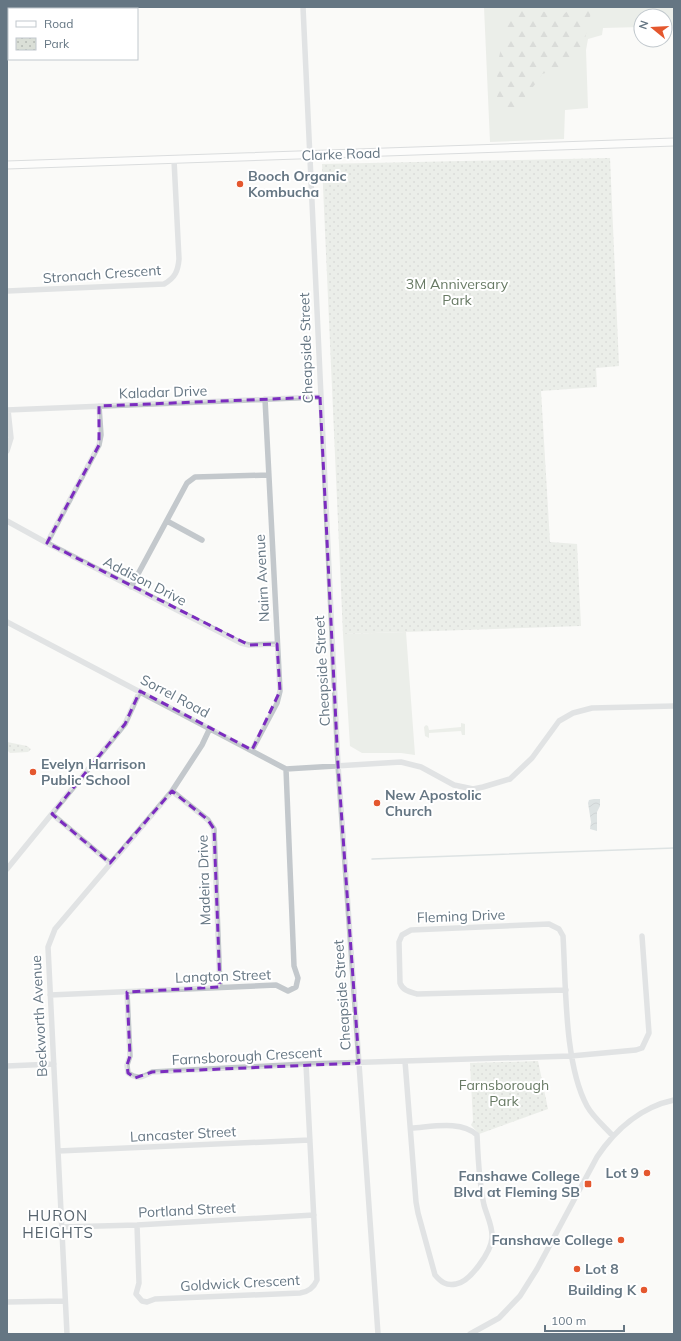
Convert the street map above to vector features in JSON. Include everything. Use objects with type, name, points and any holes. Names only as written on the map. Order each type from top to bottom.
[{"type":"main road","name":"Clarke Road","points":[[7,165],[674,142]]},
{"type":"street","name":"Cheapside Street","points":[[303,7],[338,765],[378,1334]]},
{"type":"street","name":"Stronach Crescent","points":[[7,291],[164,284],[172,279],[178,270],[179,259],[174,160]]},
{"type":"street","name":"Kaladar Drive","points":[[7,410],[320,397]]},
{"type":"street","name":"Nairn Avenue","points":[[252,750],[277,703],[280,691],[265,399]]},
{"type":"street","points":[[47,543],[99,445],[101,435],[99,406]]},
{"type":"street","points":[[7,410],[11,438],[7,451]]},
{"type":"street","points":[[131,587],[187,483],[195,477],[269,474]]},
{"type":"street","name":"Addison Drive","points":[[7,521],[241,644],[278,644]]},
{"type":"street","points":[[166,521],[202,540]]},
{"type":"street","name":"Sorrel Road","points":[[7,622],[286,769]]},
{"type":"street","points":[[7,868],[125,724],[140,691]]},
{"type":"street","points":[[286,769],[401,762],[421,767],[454,785],[472,788],[483,787],[510,779],[532,758],[558,721],[573,713],[592,708],[674,706]]},
{"type":"street","name":"Beckworth Avenue","points":[[67,1334],[50,996],[48,947],[50,938],[59,923],[172,791],[202,745],[210,728]]},
{"type":"street","name":"Langton Street","points":[[50,996],[276,985],[288,991],[296,987],[298,978],[294,966],[286,769]]},
{"type":"street","name":"Madeira Drive","points":[[172,791],[208,820],[214,829],[220,988]]},
{"type":"street","points":[[52,814],[110,863]]},
{"type":"street","name":"Fleming Drive","points":[[566,990],[417,994],[407,992],[401,987],[400,983],[399,942],[402,935],[411,930],[549,924],[559,929],[563,936],[571,1056],[587,1105],[592,1114],[613,1136]]},
{"type":"street","name":"Farnsborough Crescent","points":[[127,992],[130,1056],[127,1065],[128,1073],[135,1078],[143,1077],[152,1072],[306,1064],[571,1056],[636,1050],[642,1048],[646,1043],[649,1033],[642,936]]},
{"type":"street","points":[[405,1061],[410,1128],[418,1213],[435,1275],[442,1283],[449,1285],[458,1284],[482,1263],[490,1247],[492,1237],[483,1199],[477,1135],[472,1130],[463,1126],[410,1128]]},
{"type":"street","points":[[7,1066],[54,1064]]},
{"type":"street","name":"Goldwick Crescent","points":[[137,1225],[139,1283],[136,1294],[142,1301],[147,1302],[155,1299],[306,1292],[315,1285],[317,1280],[306,1064]]},
{"type":"street","points":[[470,1334],[499,1318],[520,1296],[537,1269],[597,1156],[613,1136],[631,1120],[652,1108],[674,1100]]},
{"type":"street","name":"Lancaster Street","points":[[58,1151],[310,1140]]},
{"type":"street","name":"Portland Street","points":[[62,1227],[137,1225],[314,1215]]},
{"type":"street","points":[[7,1302],[65,1301]]},
{"type":"highlighted area","points":[[320,397],[338,765],[359,1063],[152,1072],[135,1078],[128,1073],[127,1065],[130,1056],[127,992],[220,987],[214,829],[208,820],[172,791],[110,863],[52,814],[125,724],[140,691],[252,750],[280,691],[277,644],[249,645],[47,543],[99,445],[99,406]]},
{"type":"green space","points":[[484,7],[674,7],[674,26],[673,8],[633,8],[633,27],[603,28],[602,35],[588,39],[586,50],[588,108],[565,110],[564,139],[490,142]]},
{"type":"green space","points":[[572,7],[583,7],[591,12],[586,35],[578,53],[565,65],[542,74],[536,84],[526,95],[519,110],[512,112],[495,107],[499,87],[496,69],[510,13],[521,9],[564,14]]},
{"type":"green space","name":"3M Anniversary Park","points":[[610,158],[619,366],[596,368],[597,387],[541,391],[550,542],[577,544],[581,626],[343,634],[322,164]]},
{"type":"green space","points":[[406,632],[415,755],[401,753],[362,753],[350,746],[343,634]]},
{"type":"green space","points":[[461,723],[465,724],[465,735],[462,735],[461,731],[429,733],[429,738],[425,736],[424,727],[426,725],[428,726],[429,730],[461,727]]},
{"type":"green space","points":[[7,742],[27,746],[31,749],[28,752],[10,753],[7,750]]},
{"type":"green space","name":"Farnsborough Park","points":[[538,1061],[548,1109],[479,1134],[471,1125],[473,1121],[470,1063]]},
{"type":"water","points":[[600,799],[600,806],[597,812],[597,831],[590,829],[591,822],[588,803],[589,800]]},
{"type":"waterway","points":[[372,859],[674,848]]},
{"type":"place","name":"Booch Organic Kombucha","points":[[240,184]]},
{"type":"place","name":"Evelyn Harrison Public School","points":[[33,772]]},
{"type":"place","name":"New Apostolic Church","points":[[377,803]]},
{"type":"place","name":"Lot 9","points":[[647,1173]]},
{"type":"place","name":"Fanshawe College Blvd at Fleming SB","points":[[588,1184]]},
{"type":"place","name":"Fanshawe College","points":[[621,1240]]},
{"type":"place","name":"Lot 8","points":[[577,1269]]},
{"type":"place","name":"Building K","points":[[644,1290]]},
{"type":"district","name":"HURON HEIGHTS","points":[[58,1224]]}]
